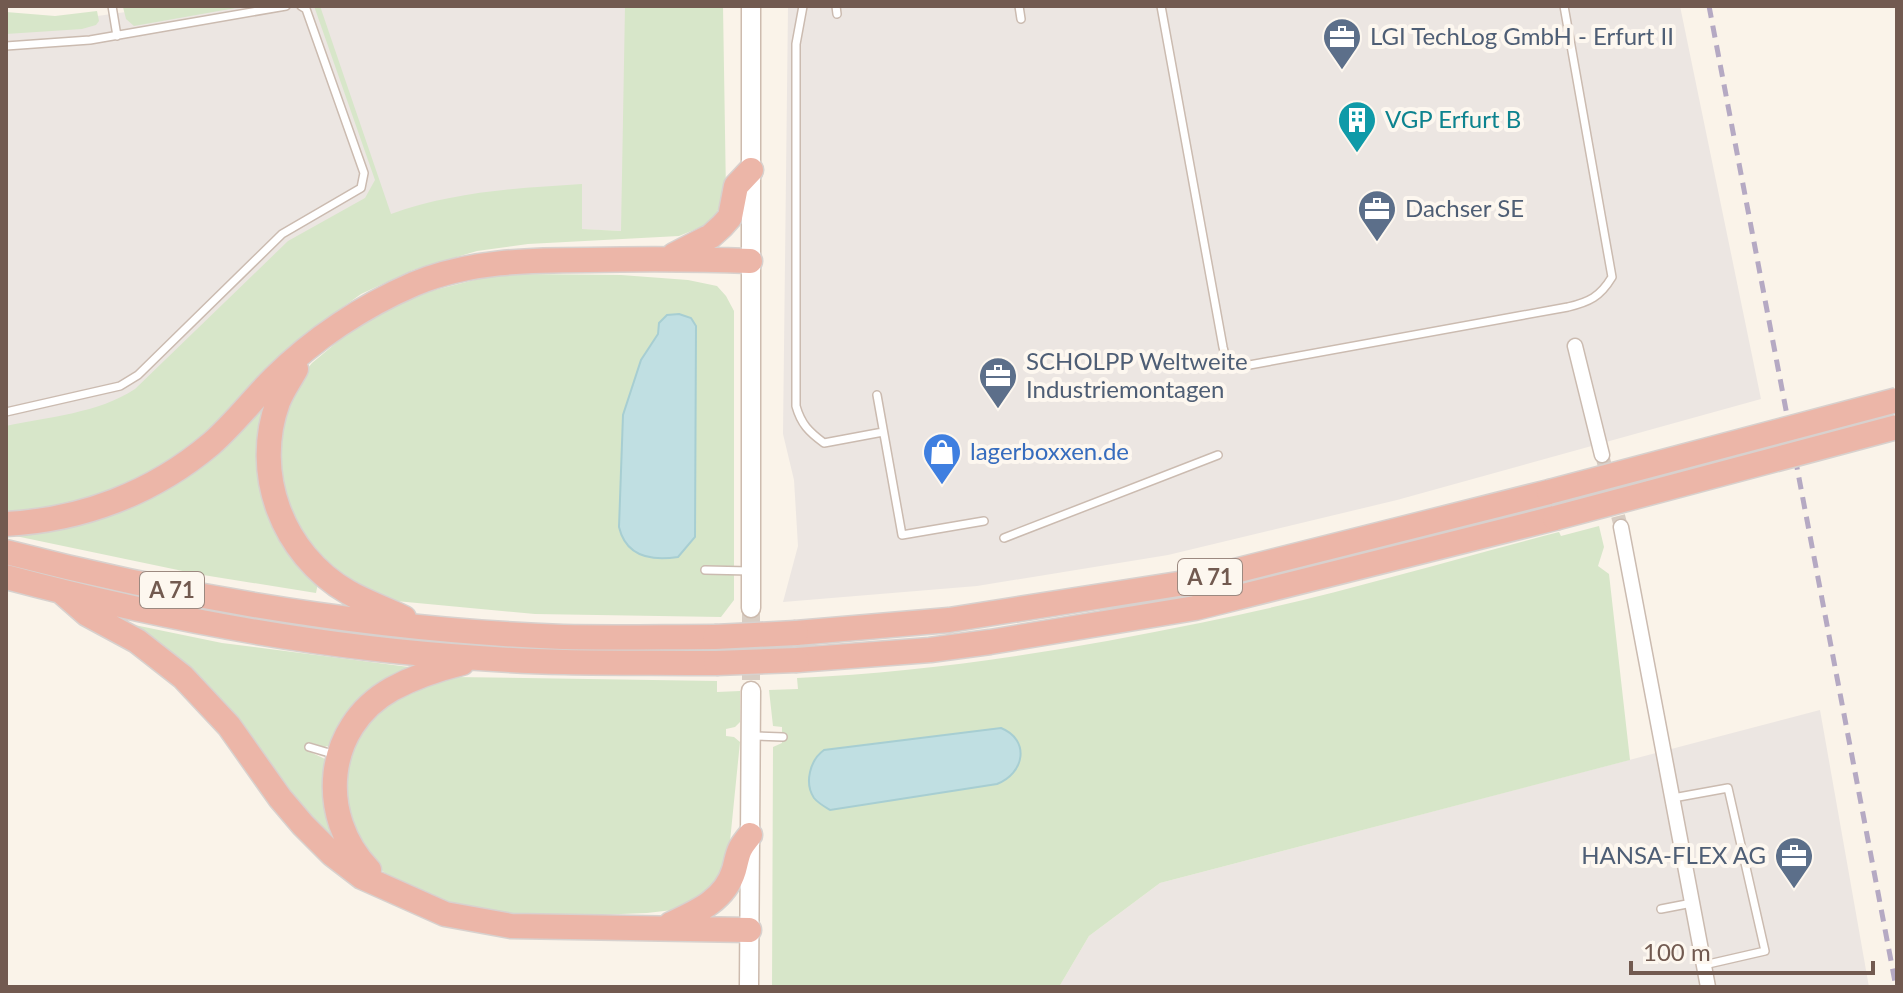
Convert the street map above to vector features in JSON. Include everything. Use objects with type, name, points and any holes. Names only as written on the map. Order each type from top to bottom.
[{"type":"highway","points":[[668,258],[711,236],[722,226],[730,217],[736,186],[751,170]]},
{"type":"highway","points":[[6,524],[36,522],[83,512],[119,501],[152,484],[211,444],[275,377],[334,328],[414,284],[454,270],[501,262],[668,258],[750,261]]},
{"type":"highway","points":[[304,354],[279,400],[269,446],[272,491],[279,515],[290,537],[324,575],[349,593],[424,627]]},
{"type":"highway","name":"A 71","points":[[6,552],[193,594],[424,627],[563,637],[715,637],[796,633],[949,620],[1191,582],[1897,400]]},
{"type":"highway","name":"A 71","points":[[6,577],[63,593],[231,627],[359,646],[480,659],[716,663],[797,660],[990,642],[1195,608],[1555,518],[1897,427]]},
{"type":"highway","points":[[63,593],[87,614],[137,641],[174,668],[229,726],[280,798],[332,854],[362,877],[445,914],[511,926],[749,930]]},
{"type":"highway","points":[[388,889],[349,846],[338,822],[334,795],[338,756],[353,725],[391,689],[436,670],[480,659]]},
{"type":"highway","points":[[664,927],[700,910],[718,896],[727,886],[736,852],[750,835]]},
{"type":"main road","points":[[751,6],[751,608]]},
{"type":"main road","points":[[749,987],[751,691]]},
{"type":"street","points":[[1575,346],[1602,455]]},
{"type":"street","points":[[1621,527],[1708,987]]},
{"type":"lane","points":[[112,6],[117,36]]},
{"type":"lane","points":[[6,46],[117,36],[286,6]]},
{"type":"lane","points":[[6,412],[120,386],[138,375],[282,234],[361,188],[364,173],[306,9],[301,6]]},
{"type":"lane","points":[[803,6],[796,44],[796,406],[801,422],[824,443],[883,432]]},
{"type":"lane","points":[[1019,6],[1021,19]]},
{"type":"lane","points":[[1161,6],[1223,347],[1226,359],[1233,368],[1568,307],[1591,301],[1604,291],[1612,277],[1564,6]]},
{"type":"lane","points":[[877,395],[902,535],[984,521]]},
{"type":"lane","points":[[1004,538],[1218,455]]},
{"type":"lane","points":[[705,570],[750,571]]},
{"type":"lane","points":[[751,736],[783,737]]},
{"type":"lane","points":[[309,747],[338,756]]},
{"type":"lane","points":[[1672,798],[1728,788],[1765,951],[1704,965]]},
{"type":"lane","points":[[1661,909],[1692,903]]},
{"type":"shaded area","points":[[168,6],[717,6],[622,231],[576,229],[407,261],[6,493],[6,17],[55,22]]},
{"type":"shaded area","points":[[788,6],[1680,6],[1761,399],[1397,500],[1168,555],[977,586],[783,602],[798,546],[794,480],[783,434]]},
{"type":"shaded area","points":[[1820,710],[1869,987],[1059,987],[1089,936],[1160,883]]},
{"type":"green space","points":[[247,6],[134,26],[126,19],[123,7]]},
{"type":"green space","points":[[314,6],[320,6],[391,214],[461,196],[582,184],[582,229],[621,231],[625,6],[723,6],[726,195],[711,223],[679,236],[528,244],[477,251],[413,270],[361,294],[308,332],[213,430],[149,477],[77,504],[6,515],[6,426],[89,409],[135,389],[288,241],[365,198],[375,180]]},
{"type":"green space","points":[[97,11],[99,21],[96,25],[82,29],[6,34],[6,12],[55,16]]},
{"type":"green space","points":[[517,274],[621,275],[688,280],[717,286],[726,296],[734,311],[734,600],[721,617],[535,614],[396,601],[374,595],[312,554],[279,489],[280,424],[298,380],[312,363],[348,333],[382,312],[431,291],[486,277]]},
{"type":"green space","points":[[269,396],[259,445],[318,583],[316,593],[197,574],[6,534],[86,521]]},
{"type":"green space","points":[[1599,526],[1604,547],[1598,566],[1609,574],[1630,760],[1160,883],[1089,936],[1059,987],[772,987],[773,747],[782,743],[782,727],[773,726],[769,690],[798,689],[797,678],[949,665],[1150,633],[1290,603],[1559,532],[1561,536]]},
{"type":"green space","points":[[120,622],[222,643],[409,667],[410,671],[332,745],[324,747],[309,742],[306,750],[325,759],[343,850]]},
{"type":"green space","points":[[453,677],[717,681],[717,692],[740,691],[740,722],[726,729],[726,736],[740,742],[728,861],[712,891],[681,909],[543,917],[482,912],[426,896],[389,877],[369,858],[342,802],[350,742],[384,702]]},
{"type":"water","points":[[679,314],[691,318],[696,326],[695,537],[678,557],[659,558],[634,551],[622,537],[619,527],[623,415],[641,360],[658,334],[659,323],[667,315]]},
{"type":"water","points":[[1001,728],[1017,740],[1020,757],[1013,773],[997,784],[830,810],[816,800],[809,786],[815,760],[824,750]]},
{"type":"tunnel","points":[[1602,455],[1621,527]]},
{"type":"tunnel","points":[[751,608],[751,691]]},
{"type":"railway","points":[[1709,6],[1896,987]]},
{"type":"place","name":"LGI TechLog GmbH - Erfurt II","points":[[1342,71]]},
{"type":"place","name":"VGP Erfurt B","points":[[1357,154]]},
{"type":"place","name":"Dachser SE","points":[[1377,243]]},
{"type":"place","name":"SCHOLPP Weltweite Industriemontagen","points":[[998,410]]},
{"type":"place","name":"lagerboxxen.de","points":[[942,486]]},
{"type":"place","name":"HANSA-FLEX AG","points":[[1794,890]]}]
